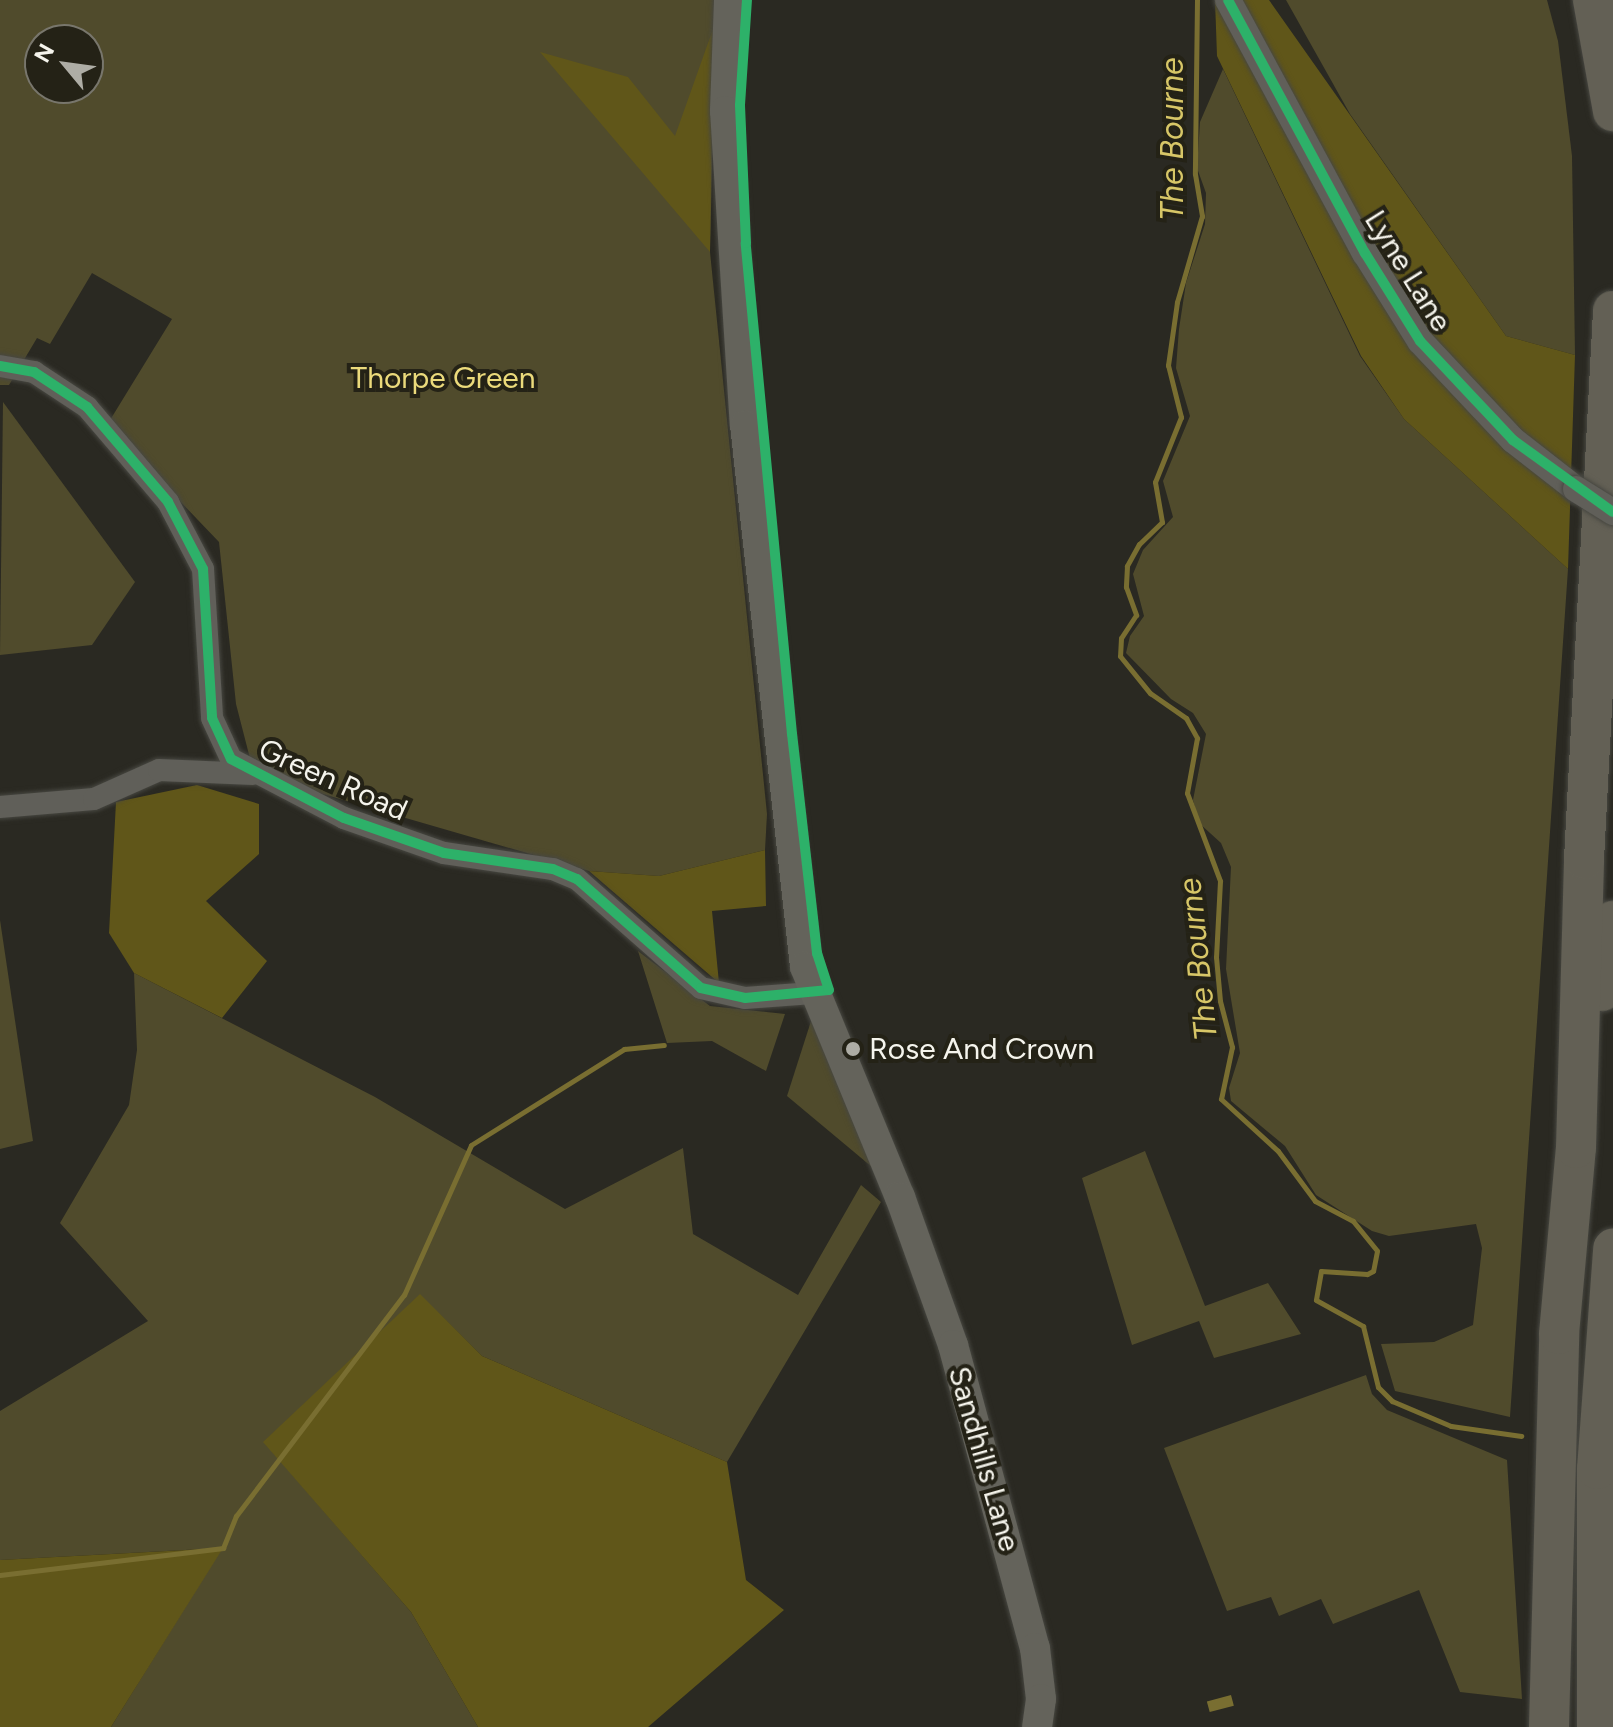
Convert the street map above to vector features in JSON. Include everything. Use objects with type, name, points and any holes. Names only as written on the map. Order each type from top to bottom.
[{"type":"highway","points":[[1593,0],[1613,111]]},
{"type":"highway","points":[[1549,1727],[1559,1334],[1576,1148],[1584,859],[1613,311]]},
{"type":"highway","points":[[1576,1148],[1613,921]]},
{"type":"highway","points":[[1597,1727],[1599,1413],[1613,1249]]},
{"type":"highway","points":[[1599,1413],[1613,1358]]},
{"type":"main road","points":[[729,0],[725,124],[745,425],[790,854],[805,967],[813,993]]},
{"type":"main road","name":"Sandhills Lane","points":[[813,993],[900,1197],[953,1345],[1035,1648],[1041,1699],[1037,1727]]},
{"type":"street","name":"Lyne Lane","points":[[1228,0],[1365,253],[1420,341],[1513,440],[1576,489],[1613,512]]},
{"type":"street","name":"Green Road","points":[[0,366],[34,372],[87,407],[168,502],[203,569],[212,718],[231,759],[254,774],[344,818],[444,853],[553,869],[577,879],[701,988],[745,998],[813,993]]},
{"type":"street","name":"Green Road","points":[[0,807],[94,799],[159,770],[254,774]]},
{"type":"green space","name":"Thorpe Green","points":[[0,0],[716,0],[710,252],[767,814],[765,850],[659,876],[589,871],[254,774],[236,704],[219,542],[107,425],[172,319],[92,273],[50,344],[37,338],[9,385],[0,385]]},
{"type":"green space","points":[[1286,0],[1547,0],[1558,41],[1572,156],[1575,355],[1506,336],[1350,114]]},
{"type":"green space","points":[[1223,69],[1360,356],[1404,419],[1568,569],[1510,1417],[1395,1391],[1381,1344],[1434,1342],[1473,1325],[1482,1248],[1476,1224],[1389,1236],[1372,1231],[1316,1195],[1285,1146],[1231,1101],[1229,1088],[1240,1053],[1226,969],[1231,867],[1221,843],[1199,823],[1193,800],[1206,734],[1193,713],[1171,699],[1126,653],[1130,636],[1144,616],[1133,574],[1143,550],[1173,517],[1163,481],[1190,416],[1176,368],[1179,329],[1186,283],[1205,224],[1206,193],[1197,168],[1200,122]]},
{"type":"green space","points":[[3,402],[135,582],[92,645],[0,655]]},
{"type":"green space","points":[[0,920],[33,1141],[0,1149]]},
{"type":"green space","points":[[638,951],[710,1006],[785,1014],[766,1071],[712,1041],[667,1043]]},
{"type":"green space","points":[[134,973],[375,1097],[565,1209],[683,1148],[693,1234],[798,1295],[861,1185],[881,1202],[727,1462],[482,1356],[420,1295],[264,1442],[411,1612],[478,1727],[111,1727],[222,1548],[0,1560],[0,1411],[148,1321],[60,1223],[129,1105],[137,1050]]},
{"type":"green space","points":[[812,1018],[872,1167],[787,1096]]},
{"type":"green space","points":[[1145,1151],[1205,1306],[1268,1283],[1301,1334],[1214,1358],[1199,1321],[1132,1345],[1082,1178]]},
{"type":"green space","points":[[1366,1375],[1372,1394],[1387,1410],[1507,1460],[1522,1699],[1460,1692],[1419,1590],[1333,1624],[1321,1599],[1279,1616],[1271,1597],[1227,1611],[1164,1448]]},
{"type":"shaded area","points":[[1215,0],[1269,0],[1506,336],[1575,355],[1568,569],[1404,419],[1361,356],[1217,56]]},
{"type":"shaded area","points":[[713,29],[710,252],[540,52],[628,77],[675,136]]},
{"type":"shaded area","points":[[197,785],[259,804],[259,854],[206,901],[267,961],[222,1018],[134,973],[109,933],[116,802]]},
{"type":"shaded area","points":[[765,850],[766,906],[712,911],[719,983],[589,871],[659,876]]},
{"type":"shaded area","points":[[420,1294],[482,1356],[727,1462],[746,1580],[784,1610],[648,1727],[478,1727],[411,1612],[263,1442]]},
{"type":"shaded area","points":[[223,1548],[111,1727],[0,1727],[0,1560]]},
{"type":"shaded area","points":[[1231,1695],[1234,1706],[1210,1712],[1207,1701]]},
{"type":"waterway","name":"The Bourne","points":[[1197,0],[1195,174],[1202,216],[1177,302],[1168,365],[1181,417],[1155,482],[1162,522],[1139,544],[1127,566],[1126,587],[1136,615],[1121,638],[1120,656],[1150,693],[1186,718],[1197,738],[1187,793],[1220,881],[1216,957],[1220,1001],[1232,1047],[1221,1099],[1278,1151],[1315,1201],[1353,1221],[1377,1251],[1373,1271],[1367,1274],[1321,1271],[1316,1300],[1363,1326],[1378,1387],[1392,1401],[1451,1426],[1521,1436]]},
{"type":"waterway","points":[[0,1575],[223,1548],[236,1516],[404,1295],[471,1145],[624,1049],[664,1045]]},
{"type":"cycle path","points":[[0,366],[34,372],[87,407],[168,502],[203,569],[212,718],[231,759],[344,818],[444,853],[553,869],[577,879],[701,988],[745,998],[829,990],[817,953],[792,734],[746,243],[740,105],[747,0]]},
{"type":"cycle path","points":[[1228,0],[1365,253],[1420,341],[1513,440],[1613,512]]},
{"type":"place","name":"Rose And Crown","points":[[853,1049]]}]
